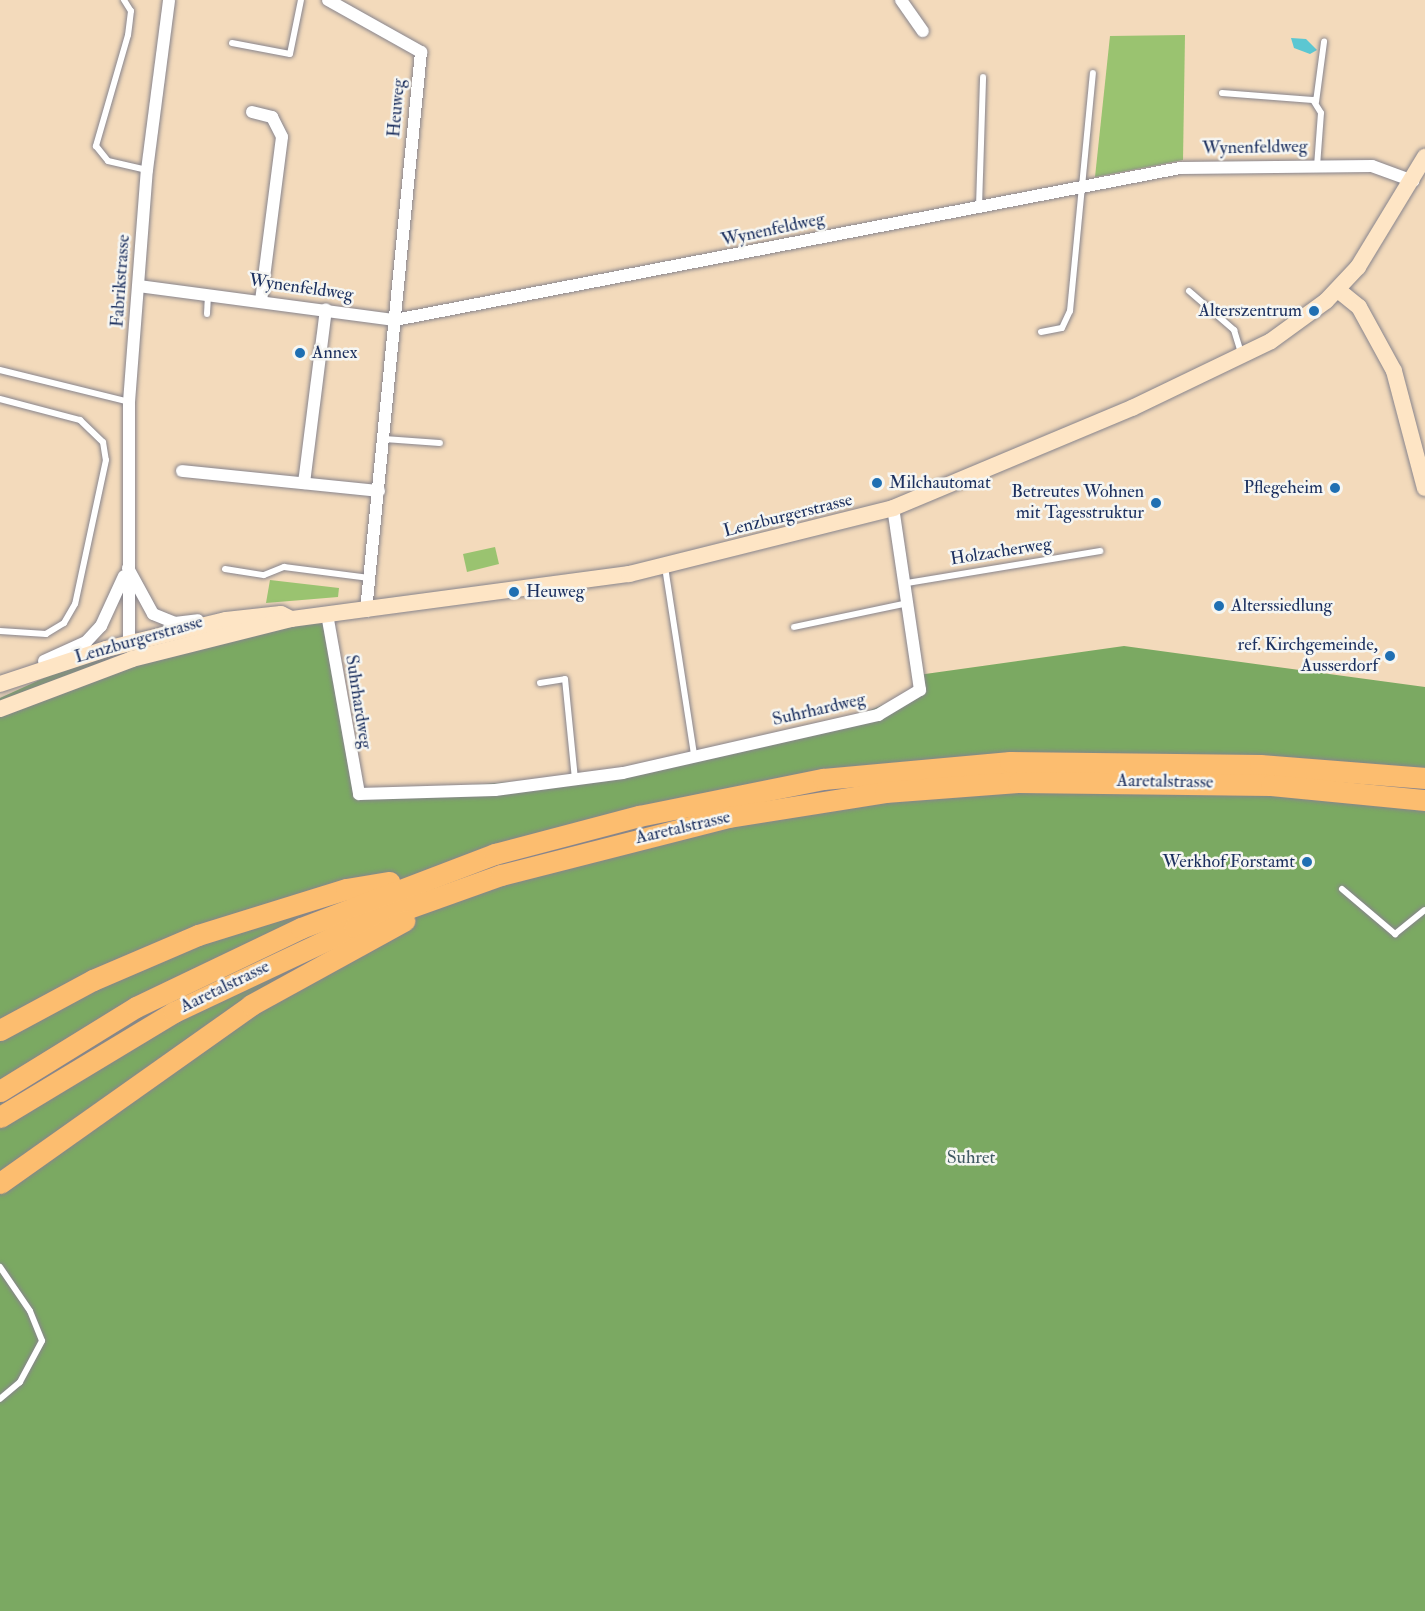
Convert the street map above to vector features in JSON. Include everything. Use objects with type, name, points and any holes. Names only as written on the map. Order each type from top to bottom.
[{"type":"highway","name":"Aaretalstrasse","points":[[0,1091],[136,1006],[301,928],[431,875],[651,813],[764,788],[915,768],[1116,761],[1425,778]]},
{"type":"highway","name":"Aaretalstrasse","points":[[0,1117],[117,1044],[236,981],[355,927],[501,875],[747,813],[929,788],[1148,780],[1425,800]]},
{"type":"highway","points":[[0,1030],[93,980],[198,935],[346,889],[431,875]]},
{"type":"highway","points":[[0,1183],[251,1005],[369,938],[501,875]]},
{"type":"main road","name":"Lenzburgerstrasse","points":[[0,684],[130,651],[291,619],[366,611],[665,567],[893,508],[1243,358],[1338,290],[1413,181],[1425,157]]},
{"type":"main road","points":[[1338,290],[1359,307],[1394,371],[1425,488]]},
{"type":"main road","name":"Lenzburgerstrasse","points":[[0,710],[130,651],[226,620],[281,614],[291,619]]},
{"type":"street","name":"Fabrikstrasse","points":[[130,651],[129,402],[147,170],[169,0]]},
{"type":"street","name":"Heuweg","points":[[327,0],[421,52],[366,611]]},
{"type":"street","points":[[901,0],[922,31]]},
{"type":"street","points":[[252,112],[272,117],[282,137],[261,300]]},
{"type":"street","name":"Wynenfeldweg","points":[[139,286],[261,300],[395,320],[1180,168],[1379,167],[1413,181]]},
{"type":"street","points":[[304,483],[326,309]]},
{"type":"street","points":[[182,471],[379,491]]},
{"type":"street","name":"Suhrhardweg","points":[[327,614],[359,794],[495,790],[575,779],[878,715],[920,690],[908,583],[893,508]]},
{"type":"street","name":"Fabrikstrasse","points":[[128,566],[143,598],[163,621],[226,620]]},
{"type":"street","name":"Fabrikstrasse","points":[[0,684],[86,642],[101,626],[128,566]]},
{"type":"lane","points":[[124,0],[130,11],[128,35],[96,146],[108,161],[147,170]]},
{"type":"lane","points":[[232,43],[290,54],[301,0]]},
{"type":"lane","points":[[1317,166],[1321,113],[1316,102],[1324,42]]},
{"type":"lane","points":[[1041,332],[1062,328],[1070,311],[1086,186],[1093,73]]},
{"type":"lane","points":[[979,207],[982,77]]},
{"type":"lane","points":[[1222,93],[1316,102]]},
{"type":"lane","points":[[1189,291],[1234,330],[1243,358]]},
{"type":"lane","points":[[207,314],[208,293]]},
{"type":"lane","points":[[0,371],[129,402]]},
{"type":"lane","points":[[0,399],[80,420],[103,442],[106,460],[75,604],[64,623],[46,634],[0,631]]},
{"type":"lane","points":[[384,439],[440,442]]},
{"type":"lane","name":"Holzacherweg","points":[[908,583],[1100,551]]},
{"type":"lane","points":[[225,569],[264,575],[284,567],[369,578]]},
{"type":"lane","points":[[665,567],[694,755]]},
{"type":"lane","points":[[794,627],[909,603]]},
{"type":"lane","points":[[540,683],[565,679],[575,779]]},
{"type":"lane","points":[[1342,889],[1395,934],[1425,910]]},
{"type":"lane","points":[[0,1267],[30,1311],[42,1341],[20,1382],[0,1399]]},
{"type":"green space","points":[[1185,35],[1183,160],[1095,177],[1110,36]]},
{"type":"green space","points":[[495,547],[499,564],[467,572],[463,554]]},
{"type":"green space","points":[[270,580],[339,588],[338,597],[266,603]]},
{"type":"green space","name":"Suhret","points":[[327,614],[359,794],[623,773],[827,728],[919,690],[918,675],[1124,646],[1425,687],[1425,1611],[0,1611],[0,698],[55,673],[126,652]]},
{"type":"water","points":[[1291,38],[1306,39],[1317,50],[1310,54],[1294,48]]},
{"type":"place","name":"Alterszentrum","points":[[1314,311]]},
{"type":"place","name":"Annex","points":[[300,353]]},
{"type":"place","name":"Milchautomat","points":[[877,483]]},
{"type":"place","name":"Pflegeheim","points":[[1335,488]]},
{"type":"place","name":"Betreutes Wohnen mit Tagesstruktur","points":[[1156,503]]},
{"type":"place","name":"Heuweg","points":[[514,592]]},
{"type":"place","name":"Alterssiedlung","points":[[1219,606]]},
{"type":"place","name":"ref. Kirchgemeinde, Ausserdorf","points":[[1390,656]]},
{"type":"place","name":"Werkhof Forstamt","points":[[1307,862]]}]
